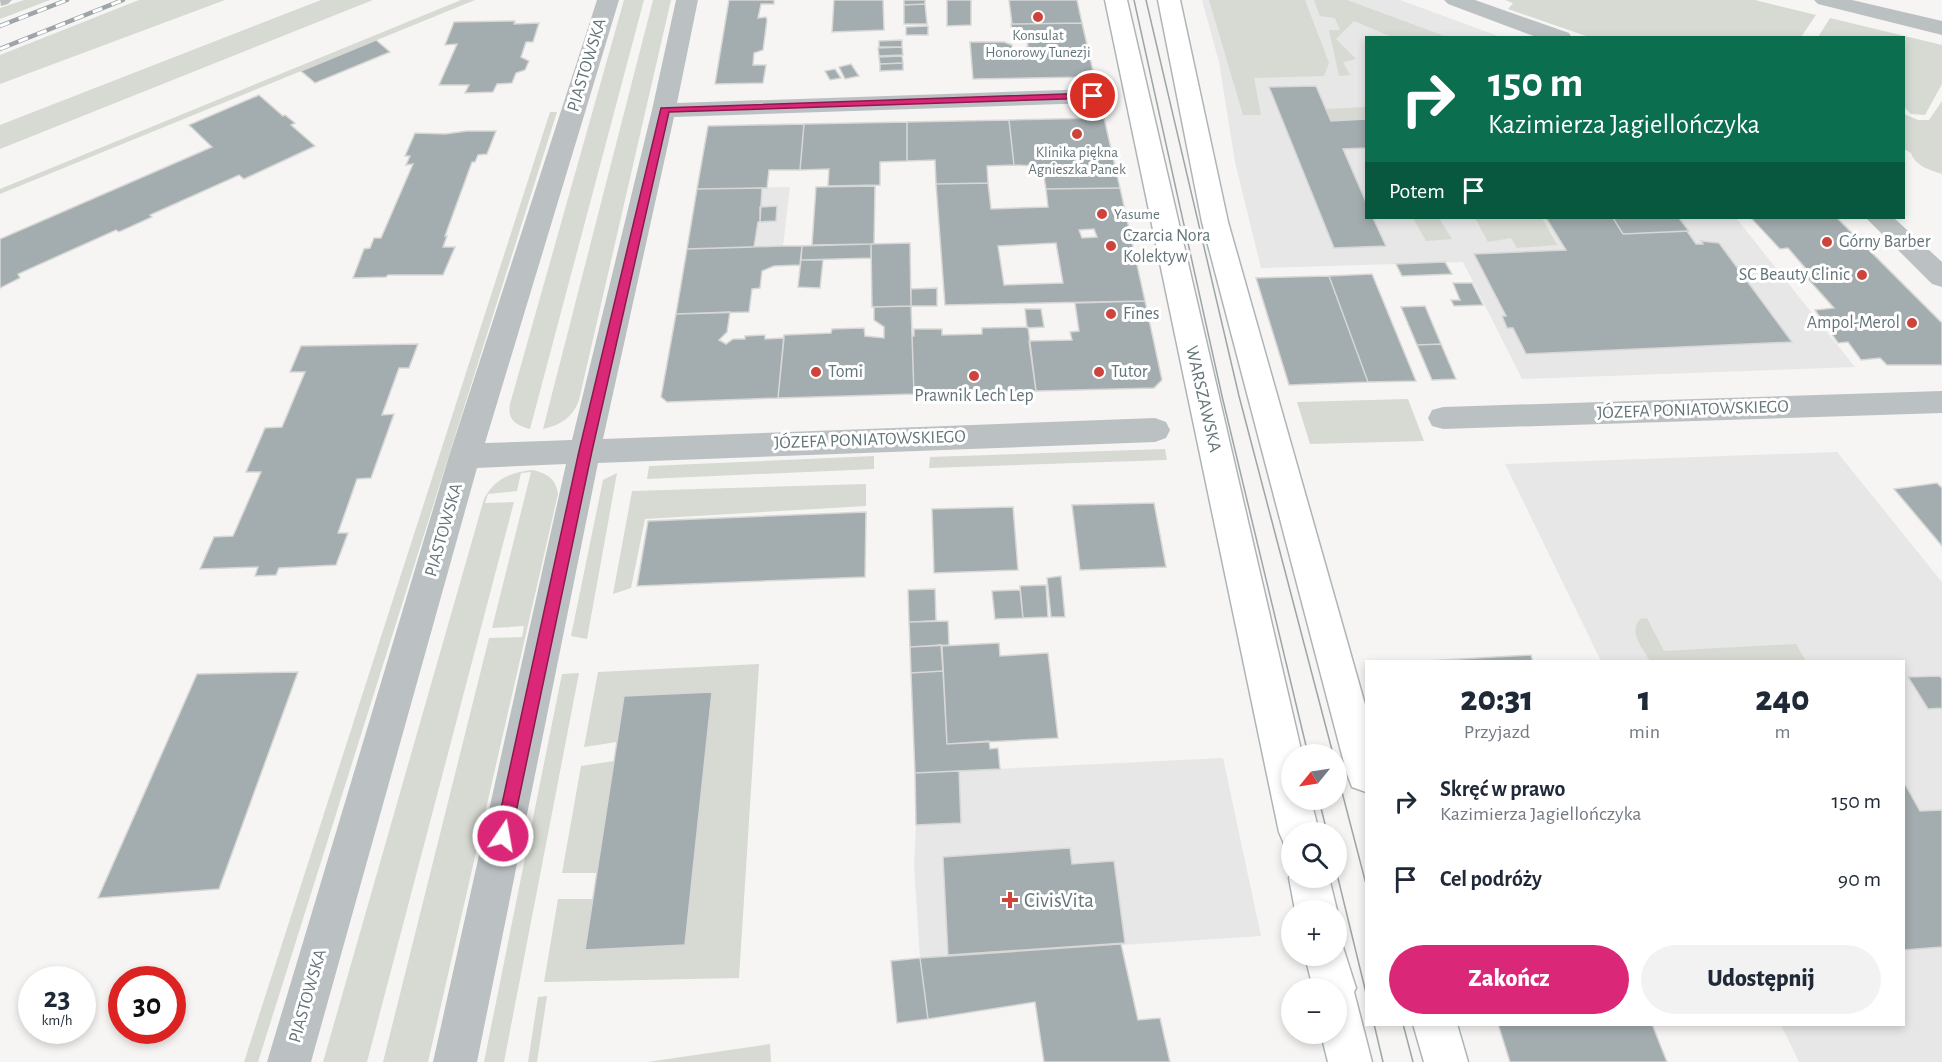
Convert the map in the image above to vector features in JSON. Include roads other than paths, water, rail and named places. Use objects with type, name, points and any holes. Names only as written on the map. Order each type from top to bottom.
[{"type":"main road","name":"WARSZAWSKA","points":[[1116,0],[1281,748]]},
{"type":"main road","points":[[1169,0],[1215,222],[1365,770]]},
{"type":"main road","points":[[1436,1026],[1446,1062]]},
{"type":"main road","points":[[1346,1044],[1350,1062]]},
{"type":"street","name":"PIASTOWSKA","points":[[289,1062],[465,456],[608,0]]},
{"type":"street","points":[[455,1062],[585,451],[664,110],[687,0]]},
{"type":"street","points":[[1455,0],[1555,36]]},
{"type":"street","points":[[1825,0],[1942,28]]},
{"type":"street","points":[[664,110],[1093,96]]},
{"type":"street","points":[[1880,219],[1942,278]]},
{"type":"street","name":"JÓZEFA PONIATOWSKIEGO","points":[[1443,418],[1942,402]]},
{"type":"street","name":"JÓZEFA PONIATOWSKIEGO","points":[[465,456],[1155,430]]},
{"type":"tram line","points":[[1134,0],[1222,396],[1306,744]]},
{"type":"tram line","points":[[1146,0],[1239,396],[1330,744]]},
{"type":"tram line","points":[[1322,810],[1324,822]]},
{"type":"tram line","points":[[1347,810],[1365,880]]},
{"type":"tram line","points":[[1340,888],[1365,989]]},
{"type":"tram line","points":[[1374,1026],[1383,1062]]},
{"type":"tram line","points":[[1404,1026],[1413,1062]]},
{"type":"railway","points":[[0,26],[67,0]]},
{"type":"railway","points":[[0,49],[123,0]]},
{"type":"place","name":"Konsulat Honorowy Tunezji","points":[[1038,17]]},
{"type":"place","name":"Klinika piękna Agnieszka Panek","points":[[1077,134]]},
{"type":"place","name":"Yasume","points":[[1102,214]]},
{"type":"place","name":"Górny Barber","points":[[1827,242]]},
{"type":"place","name":"Czarcia Nora Kolektyw","points":[[1111,246]]},
{"type":"place","name":"SC Beauty Clinic","points":[[1862,275]]},
{"type":"place","name":"Fines","points":[[1111,314]]},
{"type":"place","name":"Ampol-Merol","points":[[1912,323]]},
{"type":"place","name":"Tomi","points":[[816,372]]},
{"type":"place","name":"Tutor","points":[[1099,372]]},
{"type":"place","name":"Prawnik Lech Lep","points":[[974,376]]},
{"type":"place","name":"CivisVita","points":[[1010,900]]}]
